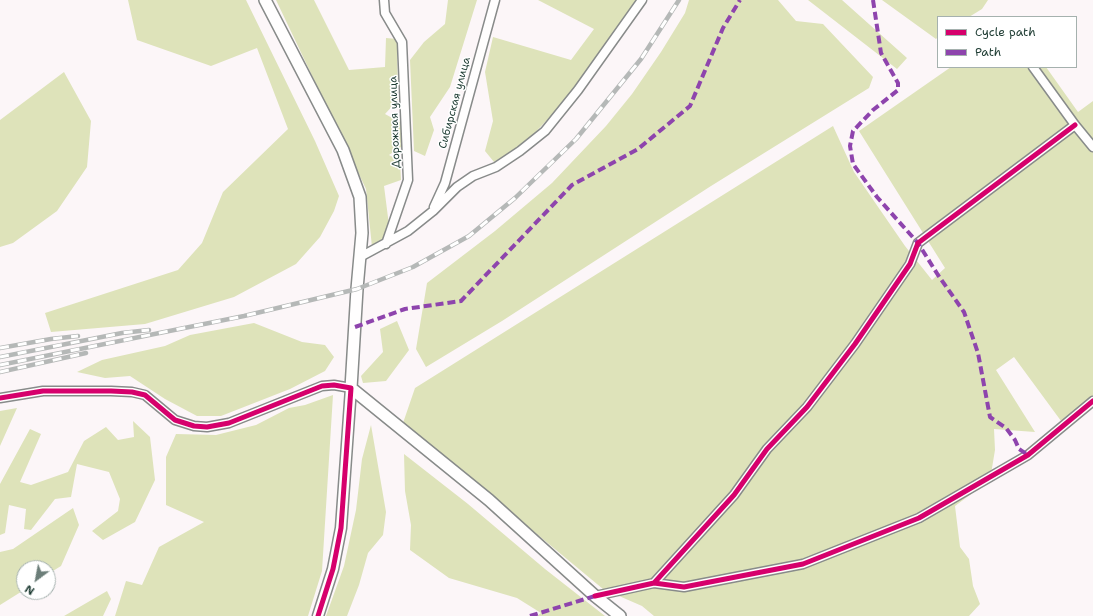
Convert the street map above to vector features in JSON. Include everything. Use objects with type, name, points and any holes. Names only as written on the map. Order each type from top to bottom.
[{"type":"main road","points":[[265,0],[344,150],[360,197],[362,215],[351,388],[489,500],[595,596],[620,616]]},
{"type":"street","name":"Дорожная улица","points":[[384,0],[385,13],[402,42],[408,180],[386,244]]},
{"type":"street","name":"Сибирская улица","points":[[433,211],[445,183],[495,0]]},
{"type":"street","points":[[360,257],[408,231],[433,211],[457,187],[473,176],[496,167],[520,151],[544,131],[578,90],[642,0]]},
{"type":"street","points":[[1034,68],[1093,147]]},
{"type":"street","points":[[654,583],[734,495],[767,448],[807,407],[855,344],[910,264],[918,243],[1075,125]]},
{"type":"street","points":[[0,398],[43,391],[111,390],[132,392],[145,396],[176,420],[194,426],[207,427],[229,423],[322,386],[334,384],[351,388],[340,533],[330,579],[318,616]]},
{"type":"street","points":[[595,596],[654,583],[684,587],[803,564],[919,518],[1028,454],[1093,401]]},
{"type":"green space","points":[[128,0],[246,0],[315,141],[339,196],[334,211],[320,237],[296,264],[234,297],[145,324],[51,332],[45,313],[178,270],[202,243],[223,192],[288,129],[257,48],[211,66],[137,40]]},
{"type":"green space","points":[[276,0],[314,0],[349,70],[385,67],[386,38],[397,39],[398,100],[385,114],[405,125],[401,147],[389,155],[400,161],[401,180],[384,186],[390,233],[372,247],[366,189]]},
{"type":"green space","points":[[448,0],[477,0],[450,87],[430,117],[434,130],[425,156],[414,151],[410,60],[424,42],[445,24]]},
{"type":"green space","points":[[538,0],[636,0],[567,99],[526,142],[494,162],[485,151],[493,121],[485,72],[493,37],[571,60],[594,29]]},
{"type":"green space","points":[[689,0],[778,0],[796,21],[823,24],[873,77],[869,88],[711,186],[502,321],[426,367],[416,349],[427,283],[495,231],[552,183],[606,126],[632,94],[661,52],[685,13]]},
{"type":"green space","points":[[808,0],[842,0],[907,58],[897,69]]},
{"type":"green space","points":[[882,0],[988,0],[982,9],[971,16],[937,16],[936,39]]},
{"type":"green space","points":[[950,68],[1047,68],[1078,112],[1093,101],[1093,405],[1064,425],[1014,357],[996,370],[1035,432],[994,429],[995,450],[990,480],[955,506],[960,547],[969,559],[973,586],[980,604],[969,616],[654,616],[642,606],[603,589],[403,423],[415,388],[833,126],[854,172],[905,246],[932,280],[945,268],[859,131]]},
{"type":"green space","points":[[64,72],[91,121],[87,167],[57,211],[13,243],[0,247],[0,120]]},
{"type":"green space","points":[[397,321],[409,350],[386,381],[363,383],[361,376],[383,352],[380,329]]},
{"type":"green space","points":[[254,323],[302,342],[325,345],[334,357],[325,371],[290,389],[221,416],[197,416],[165,399],[130,376],[105,378],[77,372],[102,360],[165,346],[190,335]]},
{"type":"green space","points":[[333,395],[322,571],[308,616],[115,616],[126,581],[142,585],[159,547],[204,522],[166,505],[166,457],[176,434],[216,435],[256,425],[289,408],[305,405]]},
{"type":"green space","points":[[17,408],[0,446],[0,411]]},
{"type":"green space","points":[[133,421],[150,437],[155,480],[135,522],[103,540],[92,531],[118,511],[120,499],[109,472],[77,464],[71,497],[55,499],[31,530],[24,529],[26,509],[9,505],[5,533],[0,535],[0,484],[30,429],[41,434],[20,482],[31,485],[68,472],[84,441],[106,427],[118,440],[134,437]]},
{"type":"green space","points":[[371,425],[386,512],[383,535],[368,553],[359,585],[347,616],[326,616],[344,566],[356,510],[362,459]]},
{"type":"green space","points":[[404,454],[468,504],[545,569],[605,616],[537,616],[541,613],[517,598],[449,578],[410,550],[411,525],[405,491]]},
{"type":"green space","points":[[73,508],[79,525],[61,566],[56,569],[56,560],[16,560],[16,595],[0,605],[0,552],[13,549]]},
{"type":"green space","points":[[107,591],[111,599],[103,616],[64,616]]},
{"type":"railway","points":[[0,365],[244,316],[357,289],[413,267],[469,236],[515,198],[576,139],[641,59],[679,0]]},
{"type":"railway","points":[[0,357],[122,333],[149,330]]},
{"type":"railway","points":[[0,348],[78,336]]},
{"type":"railway","points":[[0,372],[86,353]]},
{"type":"marked path","points":[[355,327],[405,309],[461,301],[572,185],[638,149],[690,106],[723,28],[740,0]]},
{"type":"marked path","points":[[873,0],[881,53],[898,83],[898,90],[873,110],[853,131],[850,146],[853,164],[877,197],[918,243],[964,312],[978,353],[990,417],[1006,428],[1015,440],[1019,449],[1028,455]]},
{"type":"marked path","points":[[530,616],[595,596]]},
{"type":"cycle path","points":[[654,583],[734,495],[767,449],[807,407],[855,344],[910,264],[918,243],[1075,125]]},
{"type":"cycle path","points":[[0,398],[43,391],[132,392],[145,395],[175,420],[194,426],[207,427],[229,423],[322,386],[334,385],[351,388],[341,528],[333,569],[318,616]]},
{"type":"cycle path","points":[[595,596],[654,583],[684,587],[803,564],[919,518],[1028,455],[1093,401]]}]
